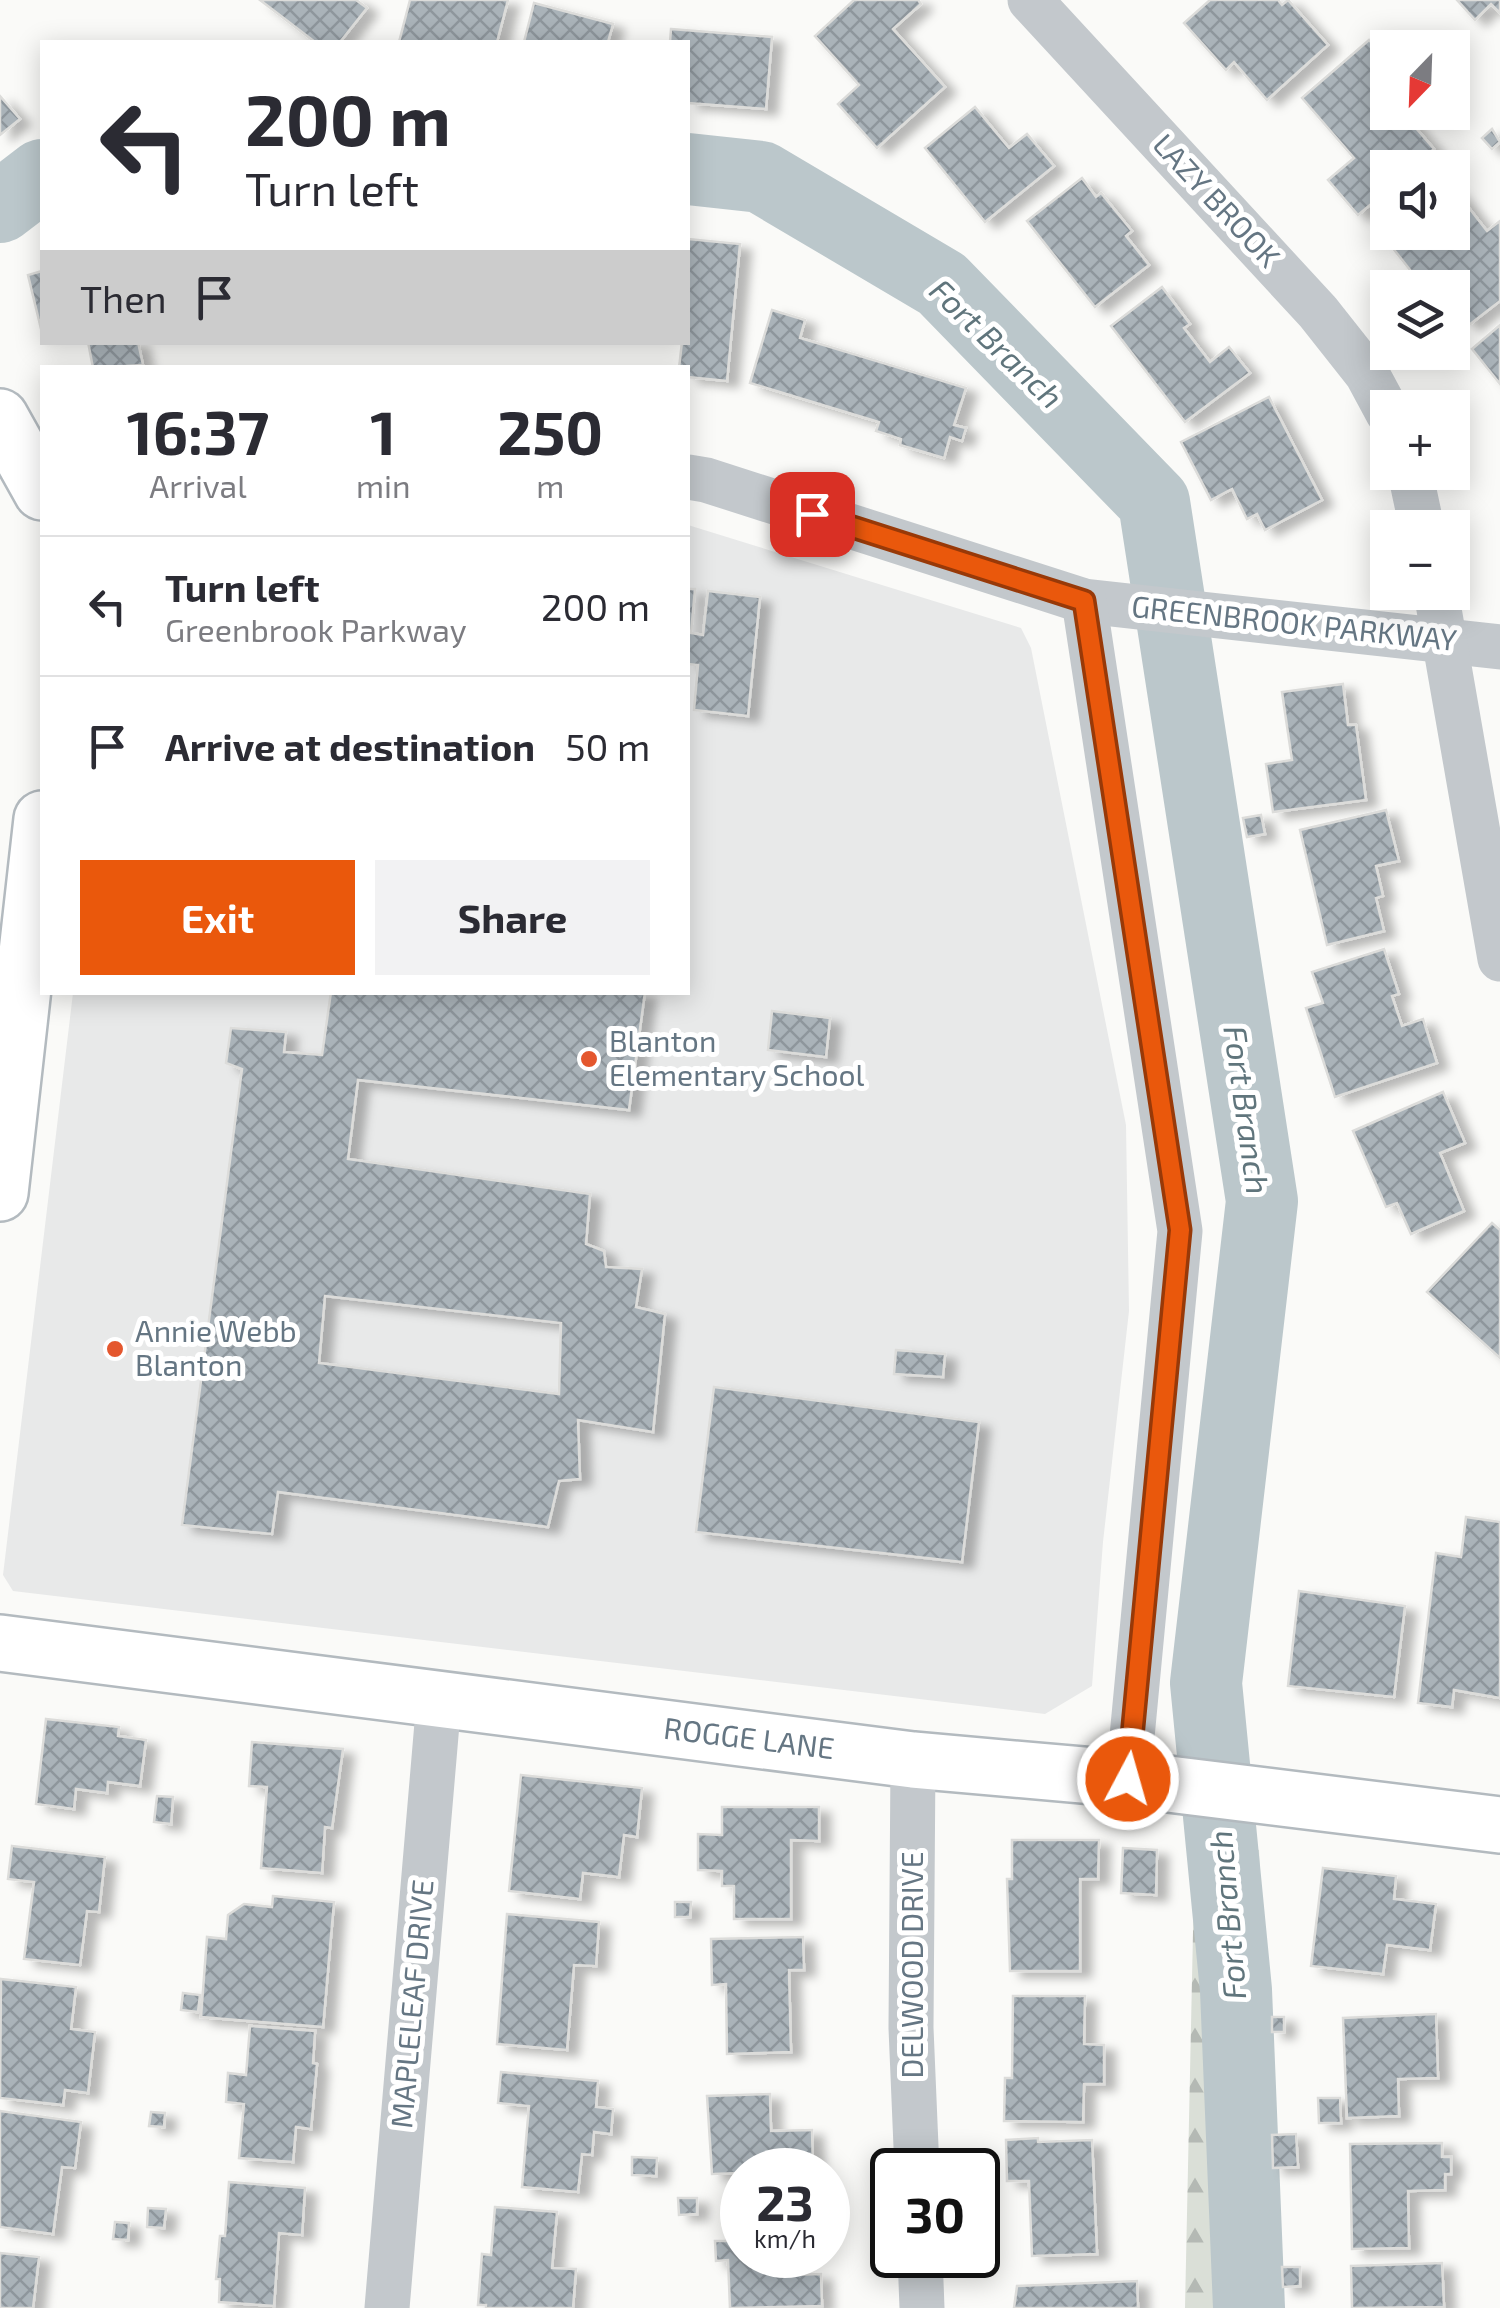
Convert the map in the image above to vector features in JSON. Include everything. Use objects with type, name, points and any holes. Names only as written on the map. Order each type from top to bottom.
[{"type":"street","name":"LAZY BROOK","points":[[1030,0],[1318,312],[1376,390]]},
{"type":"street","points":[[0,417],[40,488]]},
{"type":"street","name":"GREENBROOK PARKWAY","points":[[690,478],[1104,603],[1500,647]]},
{"type":"street","points":[[1104,603],[1180,1230],[1128,1779]]},
{"type":"street","points":[[1440,610],[1500,959]]},
{"type":"street","points":[[0,1193],[8,1069],[40,834]]},
{"type":"street","name":"ROGGE LANE","points":[[0,1644],[913,1760],[1128,1779],[1500,1825]]},
{"type":"street","name":"MAPLELEAF DRIVE","points":[[387,2308],[439,1700]]},
{"type":"street","name":"DELWOOD DRIVE","points":[[913,1760],[911,2028],[915,2148]]},
{"type":"street","points":[[921,2278],[922,2308]]},
{"type":"shaded area","name":"Blanton Elementary School","points":[[690,526],[1021,628],[1031,648],[1126,1125],[1129,1311],[1103,1542],[1092,1686],[1045,1714],[13,1591],[3,1575],[73,995],[690,995]]},
{"type":"green space","points":[[1195,1838],[1259,1850],[1278,2308],[1185,2308]]},
{"type":"building","points":[[260,0],[356,0],[367,8],[342,40],[312,40]]},
{"type":"building","points":[[410,0],[508,0],[498,40],[400,40]]},
{"type":"building","points":[[854,0],[918,0],[921,4],[893,29],[945,87],[877,148],[838,104],[859,85],[815,36]]},
{"type":"building","points":[[1210,0],[1278,0],[1282,5],[1288,0],[1328,45],[1267,100],[1234,62],[1226,70],[1184,23]]},
{"type":"building","points":[[1457,0],[1500,0],[1500,13],[1491,4],[1475,20]]},
{"type":"building","points":[[534,3],[613,24],[609,40],[525,40]]},
{"type":"building","points":[[671,29],[772,37],[766,109],[690,103],[690,40],[670,40]]},
{"type":"building","points":[[1369,40],[1370,130],[1418,130],[1434,149],[1370,150],[1370,205],[1358,215],[1328,180],[1354,158],[1302,98]]},
{"type":"building","points":[[0,96],[20,119],[0,135]]},
{"type":"building","points":[[975,107],[1009,148],[1027,134],[1054,166],[985,222],[925,148]]},
{"type":"building","points":[[1492,129],[1500,142],[1492,149],[1482,138]]},
{"type":"building","points":[[1082,178],[1096,197],[1101,193],[1132,231],[1126,236],[1149,265],[1095,307],[1027,221]]},
{"type":"building","points":[[1470,209],[1487,231],[1500,221],[1500,301],[1470,324],[1470,270],[1410,270],[1394,250],[1470,250]]},
{"type":"building","points":[[690,239],[740,244],[727,381],[690,377],[690,365],[679,365],[682,345],[690,345]]},
{"type":"building","points":[[40,272],[40,325],[28,275]]},
{"type":"building","points":[[1162,287],[1190,324],[1184,328],[1210,362],[1229,347],[1250,373],[1185,422],[1111,326]]},
{"type":"building","points":[[772,310],[805,320],[800,338],[966,388],[954,425],[966,428],[962,441],[950,437],[944,458],[900,445],[901,439],[876,431],[879,422],[750,383]]},
{"type":"building","points":[[1500,325],[1500,384],[1472,349]]},
{"type":"building","points":[[89,345],[139,345],[143,365],[92,365]]},
{"type":"building","points":[[1269,397],[1322,500],[1265,530],[1257,514],[1247,519],[1232,489],[1211,500],[1181,442]]},
{"type":"building","points":[[690,589],[695,589],[691,633],[703,635],[708,591],[760,597],[748,716],[694,710],[698,665],[690,664]]},
{"type":"building","points":[[1343,684],[1348,725],[1356,725],[1366,800],[1273,812],[1266,764],[1292,760],[1282,692]]},
{"type":"building","points":[[1386,810],[1399,861],[1376,866],[1383,896],[1376,898],[1384,931],[1327,945],[1300,830]]},
{"type":"building","points":[[1261,815],[1265,834],[1247,837],[1243,818]]},
{"type":"building","points":[[1384,949],[1399,994],[1392,996],[1402,1026],[1423,1019],[1437,1063],[1335,1097],[1306,1008],[1323,1003],[1312,972]]},
{"type":"building","points":[[331,995],[645,995],[629,1110],[358,1080],[348,1159],[590,1194],[586,1244],[604,1251],[606,1267],[642,1269],[636,1307],[665,1314],[653,1432],[578,1420],[580,1479],[559,1481],[548,1527],[278,1492],[272,1534],[182,1525],[242,1069],[226,1063],[231,1028],[286,1032],[284,1052],[322,1055]],"holes":[[[325,1296],[561,1323],[559,1394],[319,1363]]]},
{"type":"building","points":[[772,1011],[830,1018],[826,1057],[768,1050]]},
{"type":"building","points":[[1443,1092],[1465,1143],[1440,1153],[1464,1211],[1411,1234],[1397,1203],[1386,1207],[1353,1131]]},
{"type":"building","points":[[1492,1223],[1500,1230],[1500,1358],[1427,1292]]},
{"type":"building","points":[[896,1350],[945,1354],[943,1377],[894,1374]]},
{"type":"building","points":[[714,1387],[979,1422],[962,1562],[696,1532]]},
{"type":"building","points":[[1466,1517],[1500,1522],[1500,1698],[1454,1690],[1452,1707],[1418,1703],[1436,1553],[1461,1557]]},
{"type":"building","points":[[1299,1591],[1405,1606],[1394,1697],[1288,1686]]},
{"type":"building","points":[[46,1719],[119,1727],[118,1736],[146,1740],[140,1786],[108,1782],[107,1793],[76,1789],[74,1809],[36,1804]]},
{"type":"building","points":[[252,1742],[343,1749],[332,1828],[325,1827],[322,1873],[261,1868],[267,1787],[249,1786]]},
{"type":"building","points":[[521,1775],[642,1788],[637,1837],[624,1835],[619,1877],[583,1873],[580,1899],[509,1891]]},
{"type":"building","points":[[157,1796],[173,1797],[171,1824],[154,1822]]},
{"type":"building","points":[[722,1807],[819,1807],[819,1841],[791,1840],[791,1919],[734,1919],[734,1886],[722,1886],[722,1871],[698,1870],[698,1834],[722,1835]]},
{"type":"building","points":[[1012,1840],[1099,1840],[1098,1879],[1080,1879],[1080,1971],[1010,1971],[1007,1879],[1012,1879]]},
{"type":"building","points":[[12,1846],[105,1857],[99,1912],[87,1911],[80,1965],[24,1959],[34,1882],[8,1879]]},
{"type":"building","points":[[1123,1848],[1157,1850],[1156,1895],[1121,1893]]},
{"type":"building","points":[[1323,1868],[1396,1876],[1394,1899],[1436,1904],[1430,1950],[1387,1945],[1383,1974],[1311,1966]]},
{"type":"building","points":[[273,1896],[334,1902],[323,2027],[201,2017],[207,1937],[226,1939],[228,1915],[244,1904],[272,1907]]},
{"type":"building","points":[[675,1902],[691,1902],[690,1917],[675,1917]]},
{"type":"building","points":[[507,1914],[599,1922],[596,1966],[574,1965],[567,2050],[497,2044]]},
{"type":"building","points":[[803,1937],[804,1970],[789,1970],[791,2052],[727,2054],[726,1984],[712,1985],[711,1939]]},
{"type":"building","points":[[1,1979],[76,1987],[71,2029],[95,2032],[88,2093],[65,2090],[63,2105],[0,2098]]},
{"type":"building","points":[[183,1993],[200,1995],[198,2012],[181,2010]]},
{"type":"building","points":[[1013,1996],[1085,1996],[1084,2044],[1104,2045],[1104,2084],[1084,2084],[1083,2122],[1004,2121],[1005,2078],[1012,2078]]},
{"type":"building","points":[[1436,2014],[1438,2078],[1398,2079],[1399,2116],[1347,2118],[1343,2018]]},
{"type":"building","points":[[1272,2017],[1284,2017],[1284,2032],[1272,2032]]},
{"type":"building","points":[[250,2026],[315,2031],[313,2063],[317,2064],[311,2129],[296,2127],[293,2162],[239,2158],[244,2104],[226,2102],[228,2073],[246,2075]]},
{"type":"building","points":[[501,2072],[598,2081],[596,2107],[613,2109],[611,2134],[594,2132],[592,2155],[582,2154],[578,2192],[522,2187],[529,2106],[498,2103]]},
{"type":"building","points":[[770,2094],[771,2131],[812,2130],[812,2148],[720,2148],[720,2174],[712,2174],[707,2096]]},
{"type":"building","points":[[1318,2098],[1340,2098],[1341,2123],[1319,2123]]},
{"type":"building","points":[[0,2111],[81,2122],[75,2168],[62,2167],[53,2234],[0,2227]]},
{"type":"building","points":[[151,2112],[165,2113],[164,2127],[149,2126]]},
{"type":"building","points":[[1296,2134],[1298,2167],[1273,2168],[1272,2135]]},
{"type":"building","points":[[1038,2138],[1038,2142],[1092,2140],[1097,2254],[1032,2256],[1029,2181],[1007,2181],[1006,2140]]},
{"type":"building","points":[[1442,2143],[1442,2157],[1451,2157],[1451,2174],[1445,2174],[1445,2190],[1408,2191],[1409,2248],[1352,2249],[1350,2144]]},
{"type":"building","points":[[632,2157],[657,2158],[656,2176],[632,2175]]},
{"type":"building","points":[[229,2182],[305,2188],[302,2235],[279,2233],[274,2306],[219,2302],[220,2279],[216,2279],[220,2236],[225,2236]]},
{"type":"building","points":[[678,2198],[697,2198],[697,2214],[679,2215]]},
{"type":"building","points":[[495,2207],[557,2212],[552,2268],[576,2269],[573,2308],[478,2305],[482,2254],[491,2255]]},
{"type":"building","points":[[148,2208],[166,2209],[164,2228],[147,2227]]},
{"type":"building","points":[[115,2222],[129,2223],[128,2240],[113,2239]]},
{"type":"building","points":[[715,2241],[720,2241],[720,2261],[716,2261]]},
{"type":"building","points":[[0,2253],[39,2257],[33,2308],[0,2308]]},
{"type":"building","points":[[1442,2263],[1444,2307],[1352,2308],[1351,2266]]},
{"type":"building","points":[[1282,2267],[1300,2267],[1300,2286],[1283,2287]]},
{"type":"building","points":[[729,2278],[821,2278],[822,2306],[730,2308]]},
{"type":"building","points":[[1137,2281],[1138,2308],[1014,2308],[1017,2286]]},
{"type":"waterway","name":"Fort Branch","points":[[690,169],[761,177],[942,284],[1154,502],[1262,1201],[1206,1683],[1236,1990],[1249,2308]]},
{"type":"waterway","name":"Fort Branch","points":[[0,207],[40,177]]},
{"type":"place","name":"Blanton Elementary School","points":[[589,1059]]},
{"type":"place","name":"Annie Webb Blanton","points":[[115,1349]]},
{"type":"route","points":[[812,514],[1084,601],[1180,1230],[1128,1779]]}]
